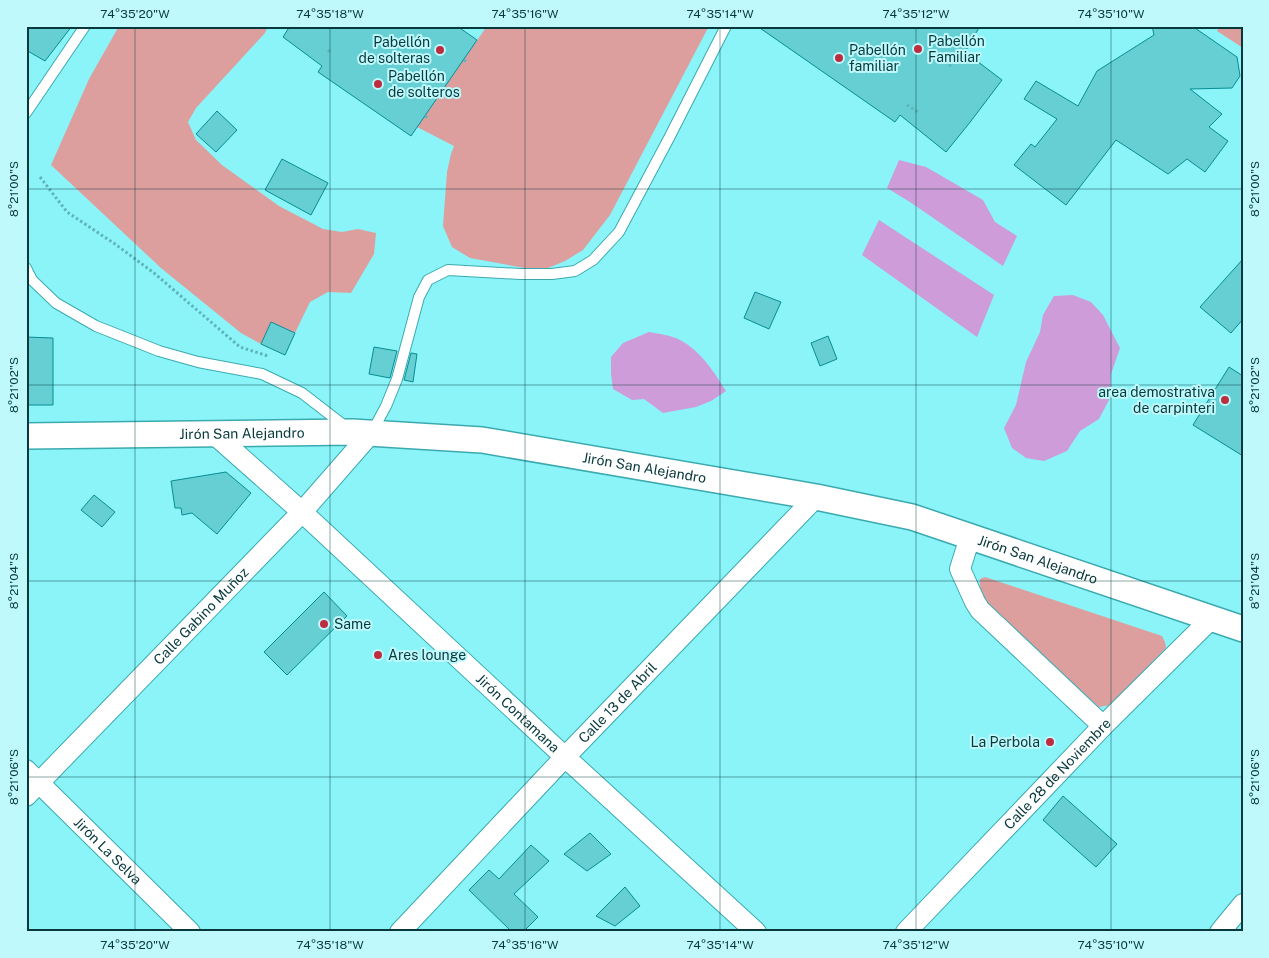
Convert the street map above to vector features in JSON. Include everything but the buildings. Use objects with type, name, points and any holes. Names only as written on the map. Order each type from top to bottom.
[{"type":"street","name":"Jirón Contamana","points":[[213,433],[302,512],[756,932]]},
{"type":"street","name":"Jirón San Alejandro","points":[[26,436],[362,433],[482,440],[816,497],[912,517],[1243,628]]},
{"type":"street","name":"Calle Gabino Muñoz","points":[[31,782],[302,512],[362,433]]},
{"type":"street","name":"Calle 13 de Abril","points":[[400,932],[565,757],[816,497]]},
{"type":"street","points":[[970,537],[960,569],[980,610],[1103,726]]},
{"type":"street","name":"Calle 28 de Noviembre","points":[[906,932],[1103,726],[1212,618]]},
{"type":"street","name":"Jirón La Selva","points":[[31,782],[190,932]]},
{"type":"street","points":[[1220,932],[1243,904]]},
{"type":"lane","points":[[26,113],[85,26]]},
{"type":"lane","points":[[26,268],[32,280],[56,303],[96,326],[159,351],[198,362],[262,374],[302,393],[362,433],[386,406],[397,379],[419,297],[428,280],[448,270],[552,274],[575,270],[593,260],[618,232],[669,138],[726,26]]},
{"type":"path","points":[[942,59],[951,66]]},
{"type":"path","points":[[464,60],[468,63]]},
{"type":"path","points":[[907,105],[918,112]]},
{"type":"path","points":[[40,177],[67,212],[154,273],[240,347],[268,356]]},
{"type":"shaded area","points":[[119,26],[268,26],[265,33],[196,108],[188,122],[196,140],[222,165],[279,206],[323,229],[342,232],[358,229],[376,233],[374,254],[351,293],[328,292],[310,302],[295,333],[271,323],[261,344],[241,333],[161,268],[51,165],[89,79]]},
{"type":"shaded area","points":[[487,26],[709,26],[610,215],[583,250],[565,261],[541,271],[470,258],[452,247],[443,226],[447,172],[454,146],[417,127]]},
{"type":"shaded area","points":[[1220,26],[1243,26],[1243,48],[1217,31]]},
{"type":"shaded area","points":[[899,160],[926,167],[983,200],[995,222],[1017,236],[1003,266],[887,188]]},
{"type":"shaded area","points":[[879,220],[994,295],[977,337],[862,255]]},
{"type":"shaded area","points":[[1073,295],[1091,302],[1103,315],[1120,348],[1111,374],[1110,398],[1099,419],[1080,431],[1067,451],[1044,461],[1026,458],[1012,448],[1004,428],[1016,405],[1026,362],[1040,332],[1043,315],[1054,296]]},
{"type":"shaded area","points":[[649,332],[673,337],[688,345],[706,363],[726,391],[711,401],[696,407],[663,413],[644,399],[632,400],[613,389],[611,357],[623,343]]},
{"type":"shaded area","points":[[985,577],[1162,636],[1166,648],[1111,705],[1099,707],[992,611],[980,588],[980,579]]},
{"type":"place","name":"Pabellón Familiar","points":[[918,49]]},
{"type":"place","name":"Pabellón de solteras","points":[[440,50]]},
{"type":"place","name":"Pabellón familiar","points":[[839,58]]},
{"type":"place","name":"Pabellón de solteros","points":[[378,84]]},
{"type":"place","name":"area demostrativa de carpinteri","points":[[1225,400]]},
{"type":"place","name":"Same","points":[[324,624]]},
{"type":"place","name":"Ares lounge","points":[[378,655]]},
{"type":"place","name":"La Perbola","points":[[1050,742]]}]
